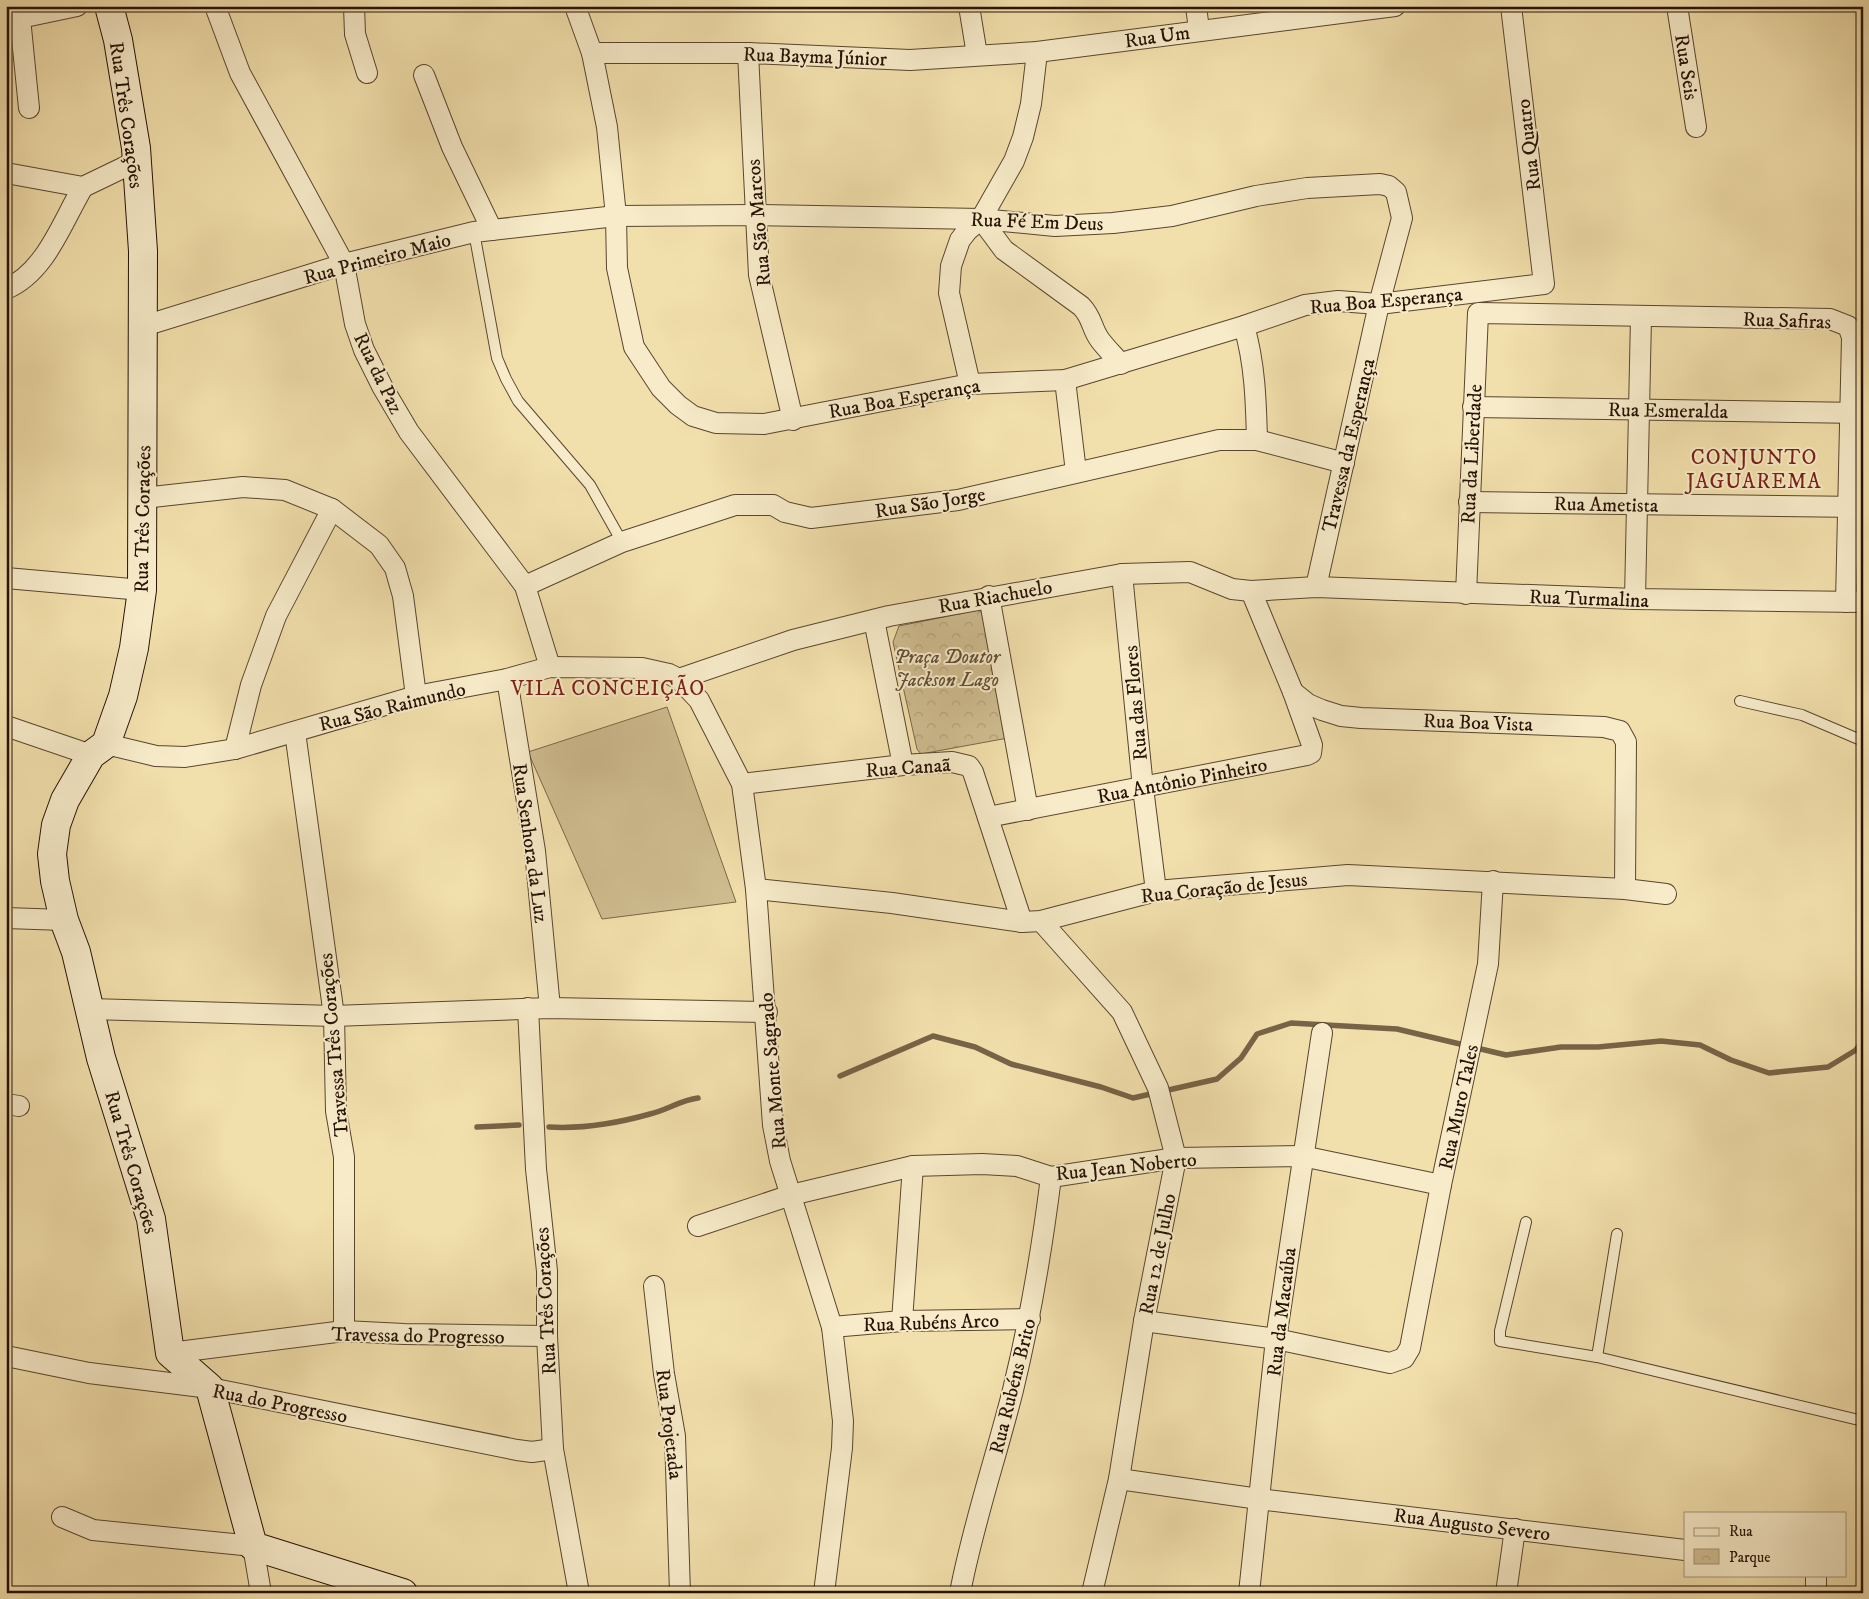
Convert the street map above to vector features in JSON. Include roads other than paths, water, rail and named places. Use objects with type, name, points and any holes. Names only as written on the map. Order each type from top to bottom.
[{"type":"street","points":[[29,108],[13,18],[77,6]]},
{"type":"street","name":"Rua Três Corações","points":[[109,6],[119,50],[136,148],[143,251],[142,590],[134,648],[123,696],[99,750],[65,800],[56,825],[52,854],[55,881],[64,920],[90,1009],[101,1058],[151,1219],[170,1353]]},
{"type":"street","name":"Rua da Paz","points":[[215,6],[240,73],[344,264],[355,324],[364,350],[383,388],[409,432],[525,586],[550,667]]},
{"type":"street","points":[[354,6],[355,34],[367,73]]},
{"type":"street","name":"Rua Boa Esperança","points":[[575,6],[592,53],[607,127],[616,216],[617,268],[634,347],[661,388],[678,405],[693,416],[716,423],[764,424],[793,420],[877,400],[970,384],[1065,380],[1244,326],[1306,305],[1338,301],[1379,304],[1544,284]]},
{"type":"street","points":[[969,6],[977,55]]},
{"type":"street","points":[[1196,6],[1199,30]]},
{"type":"street","name":"Rua Um","points":[[1037,52],[1395,6]]},
{"type":"street","name":"Rua Quatro","points":[[1511,6],[1544,284]]},
{"type":"street","name":"Rua Seis","points":[[1677,6],[1696,128]]},
{"type":"street","points":[[970,384],[948,279],[953,256],[960,240],[967,230],[981,219],[1014,161],[1023,137],[1031,104],[1037,52]]},
{"type":"street","name":"Rua Bayma Júnior","points":[[592,53],[748,53],[910,60],[1037,52]]},
{"type":"street","name":"Rua São Marcos","points":[[748,53],[759,275],[793,420]]},
{"type":"street","points":[[424,75],[483,231]]},
{"type":"street","points":[[6,173],[82,187],[137,161]]},
{"type":"street","name":"Rua Fé Em Deus","points":[[616,216],[755,215],[981,219],[1055,226],[1113,223],[1172,216],[1256,196],[1306,188],[1380,184],[1390,186],[1396,192],[1402,218],[1379,304]]},
{"type":"street","points":[[11,284],[45,254],[82,187]]},
{"type":"street","name":"Rua Primeiro Maio","points":[[144,326],[344,264],[483,231],[616,216]]},
{"type":"street","points":[[981,219],[1004,250],[1091,316],[1094,330],[1100,340],[1121,364]]},
{"type":"street","name":"Travessa da Esperança","points":[[1316,587],[1379,304]]},
{"type":"street","name":"Rua Safiras","points":[[1478,313],[1830,319],[1842,322],[1848,326],[1852,337],[1857,413],[1854,602]]},
{"type":"street","name":"Rua da Liberdade","points":[[1466,594],[1478,313]]},
{"type":"street","points":[[1635,600],[1641,317]]},
{"type":"street","points":[[1244,326],[1252,352],[1256,383],[1257,440]]},
{"type":"street","points":[[1065,380],[1076,472]]},
{"type":"street","name":"Rua Esmeralda","points":[[1473,407],[1857,413]]},
{"type":"street","name":"Rua São Jorge","points":[[525,586],[622,542],[734,505],[773,505],[785,512],[811,518],[958,500],[1219,440],[1257,440],[1344,463]]},
{"type":"street","points":[[143,498],[243,487],[285,490],[332,509],[379,545],[395,568],[403,596],[416,696]]},
{"type":"street","name":"Rua Ametista","points":[[1469,502],[1855,507]]},
{"type":"street","points":[[235,749],[251,685],[276,616],[332,509]]},
{"type":"street","name":"Rua Riachuelo","points":[[680,679],[793,640],[874,620],[989,596],[1122,574],[1190,572],[1232,588],[1251,591],[1316,587]]},
{"type":"street","name":"Rua das Flores","points":[[1122,574],[1143,788],[1156,891]]},
{"type":"street","points":[[6,578],[142,590]]},
{"type":"street","name":"Rua Turmalina","points":[[1316,587],[1635,600],[1854,602]]},
{"type":"street","points":[[1251,591],[1293,692]]},
{"type":"street","points":[[989,596],[1028,810]]},
{"type":"street","points":[[874,620],[903,765]]},
{"type":"street","name":"Rua São Raimundo","points":[[6,726],[99,750],[185,757],[235,749],[416,696],[507,679],[550,667],[642,668],[680,679]]},
{"type":"street","name":"Rua Senhora da Luz","points":[[507,679],[535,851],[550,1008]]},
{"type":"street","name":"Rua Monte Sagrado","points":[[680,679],[699,700],[742,784],[756,889],[767,1012],[773,1125],[790,1195],[832,1327],[843,1422],[842,1448],[824,1593]]},
{"type":"street","name":"Rua Antônio Pinheiro","points":[[988,817],[1307,755],[1311,753],[1312,746],[1293,692]]},
{"type":"street","name":"Rua Boa Vista","points":[[1293,692],[1308,704],[1341,716],[1604,727],[1620,731],[1626,742],[1625,889]]},
{"type":"street","name":"Travessa Três Corações","points":[[295,732],[334,1016],[336,1111],[344,1156],[344,1330]]},
{"type":"street","name":"Rua Canaã","points":[[742,784],[903,765],[952,762],[969,766],[1031,922]]},
{"type":"street","name":"Rua Coração de Jesus","points":[[756,889],[892,902],[1031,922],[1156,891],[1348,874],[1625,889],[1666,894]]},
{"type":"street","name":"Rua Muro Tales","points":[[1276,1339],[1390,1363],[1404,1358],[1410,1348],[1441,1185],[1488,964],[1493,882]]},
{"type":"street","points":[[6,918],[64,920]]},
{"type":"street","name":"Rua 12 de Julho","points":[[1031,922],[1122,1012],[1160,1096],[1176,1158],[1144,1321],[1119,1479],[1092,1593]]},
{"type":"street","points":[[90,1009],[334,1016],[528,1008],[767,1012]]},
{"type":"street","name":"Rua Três Corações","points":[[528,1008],[536,1169],[547,1271],[547,1336],[552,1449],[579,1593]]},
{"type":"street","name":"Rua da Macaúba","points":[[1248,1593],[1276,1339],[1322,1033]]},
{"type":"street","name":"Rua Jean Noberto","points":[[698,1226],[790,1195],[913,1166],[982,1164],[1016,1166],[1051,1177],[1176,1158],[1302,1156],[1441,1185]]},
{"type":"street","points":[[902,1321],[913,1166]]},
{"type":"street","name":"Rua Rubéns Brito","points":[[960,1593],[969,1544],[1012,1393],[1030,1319],[1051,1177]]},
{"type":"street","name":"Rua Projetada","points":[[654,1286],[664,1374],[675,1436],[680,1593]]},
{"type":"street","name":"Rua Rubéns Arco","points":[[832,1327],[902,1321],[1030,1319]]},
{"type":"street","points":[[1144,1321],[1276,1339]]},
{"type":"street","name":"Travessa do Progresso","points":[[170,1353],[344,1330],[404,1334],[547,1336]]},
{"type":"street","points":[[170,1353],[210,1388],[252,1546],[261,1593]]},
{"type":"street","name":"Rua do Progresso","points":[[6,1356],[89,1373],[210,1388],[517,1450],[532,1452],[552,1449]]},
{"type":"street","name":"Rua Augusto Severo","points":[[1119,1479],[1259,1499],[1684,1550]]},
{"type":"street","points":[[62,1517],[93,1530],[252,1546],[403,1593]]},
{"type":"street","points":[[1506,1593],[1515,1529]]},
{"type":"street","points":[[1816,1576],[1816,1593]]},
{"type":"lane","points":[[483,231],[497,358],[506,379],[518,401],[590,485],[622,542]]},
{"type":"lane","points":[[1740,701],[1802,715],[1863,741]]},
{"type":"lane","points":[[1526,1222],[1500,1331],[1500,1341],[1596,1356],[1863,1421]]},
{"type":"lane","points":[[1596,1356],[1616,1234]]},
{"type":"waterway","points":[[840,1076],[933,1036],[975,1047],[1011,1064],[1101,1087],[1133,1098],[1217,1079],[1241,1058],[1257,1034],[1291,1023],[1397,1029],[1506,1055],[1561,1047],[1598,1047],[1661,1041],[1700,1045],[1731,1060],[1769,1073],[1828,1067],[1856,1050],[1863,1039]]},
{"type":"waterway","points":[[549,1127],[575,1127],[613,1123],[656,1112],[698,1098]]},
{"type":"waterway","points":[[477,1127],[519,1125]]},
{"type":"district","name":"CONJUNTO JAGUAREMA","points":[[1754,469]]},
{"type":"district","name":"VILA CONCEIÇÃO","points":[[608,688]]},
{"type":"park label","name":"Praça Doutor Jackson Lago","points":[[947,668]]}]
